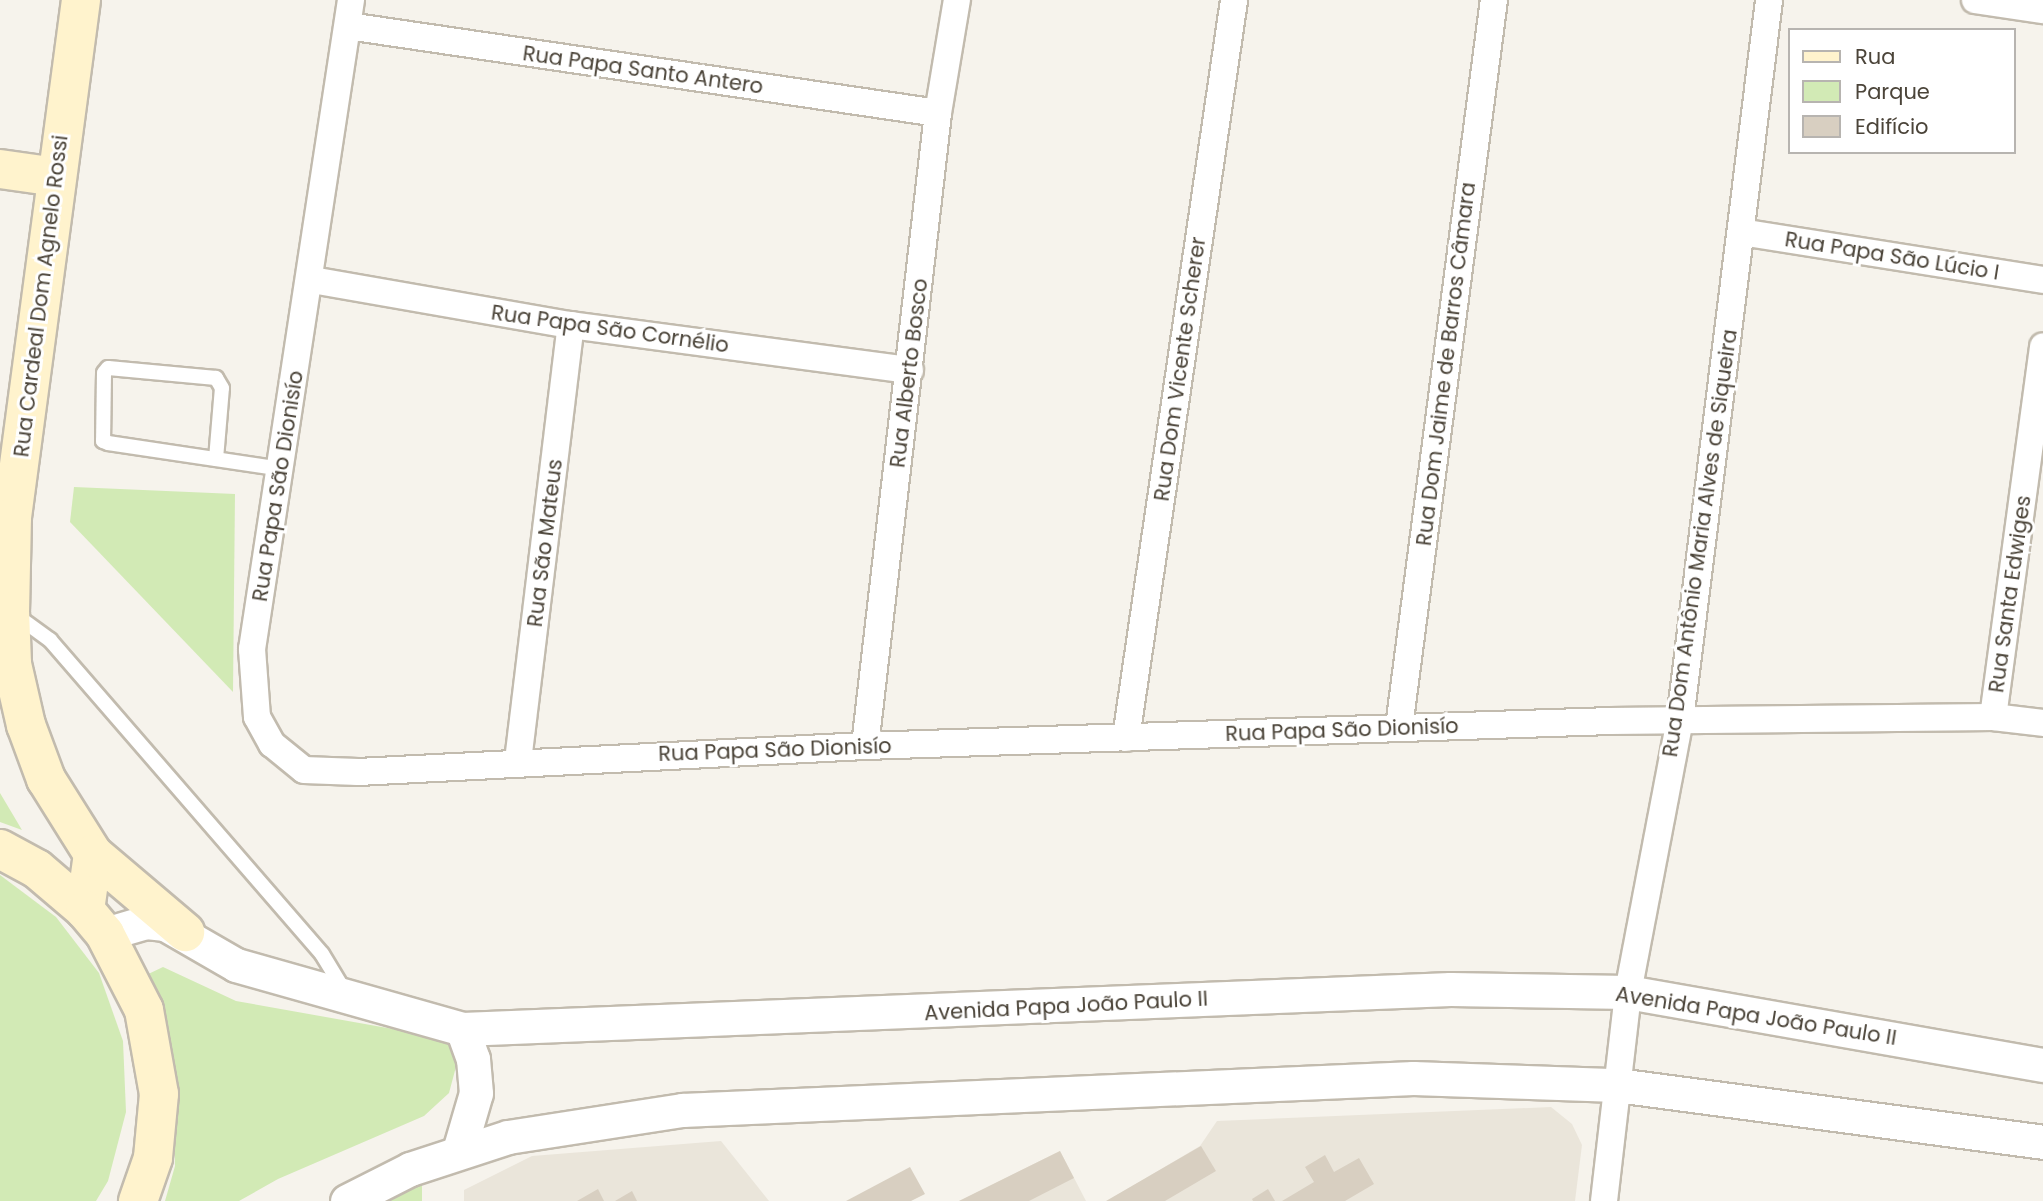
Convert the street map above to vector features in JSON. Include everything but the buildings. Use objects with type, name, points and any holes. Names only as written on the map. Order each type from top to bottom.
[{"type":"main road","name":"Rua Cardeal Dom Agnelo Rossi","points":[[81,0],[12,517],[6,598],[12,664],[26,725],[46,779],[93,854],[185,932]]},
{"type":"main road","points":[[0,169],[56,177]]},
{"type":"main road","points":[[0,849],[37,869],[95,922],[144,1010],[159,1094],[153,1158],[138,1201]]},
{"type":"main road","points":[[93,854],[95,922]]},
{"type":"street","name":"Rua Papa São Dionisío","points":[[351,0],[312,280],[252,649],[257,717],[272,744],[304,770],[358,772],[518,761],[1399,727],[1680,720],[1993,717],[2043,723]]},
{"type":"street","name":"Rua Alberto Bosco","points":[[865,746],[939,113],[957,0]]},
{"type":"street","name":"Rua Dom Vicente Scherer","points":[[1126,738],[1234,0]]},
{"type":"street","name":"Rua Dom Jaime de Barros Câmara","points":[[1399,727],[1494,0]]},
{"type":"street","name":"Rua Dom Antônio Maria Alves de Siqueira","points":[[1604,1201],[1628,992],[1680,720],[1769,0]]},
{"type":"street","points":[[1975,0],[2043,10]]},
{"type":"street","name":"Rua Papa Santo Antero","points":[[348,26],[939,113]]},
{"type":"street","name":"Rua Papa São Lúcio I","points":[[1741,232],[2043,280]]},
{"type":"street","name":"Rua Papa São Cornélio","points":[[312,280],[571,325],[910,370]]},
{"type":"street","name":"Rua São Mateus","points":[[518,761],[571,325]]},
{"type":"street","name":"Rua Santa Edwiges","points":[[1993,717],[2043,345]]},
{"type":"street","name":"Avenida Papa João Paulo II","points":[[95,922],[146,922],[185,932],[236,965],[462,1029],[1450,989],[1628,992],[2043,1065]]},
{"type":"street","points":[[459,1151],[476,1093],[473,1059],[462,1029]]},
{"type":"street","points":[[347,1201],[459,1151],[569,1125],[682,1110],[1413,1078],[1617,1085],[2043,1142]]},
{"type":"lane","points":[[216,459],[222,388],[215,378],[108,368],[104,373],[103,441],[216,459],[281,469]]},
{"type":"lane","points":[[6,598],[50,640],[322,954],[347,997]]},
{"type":"shaded area","points":[[1551,1107],[1572,1124],[1582,1145],[1575,1201],[1107,1201],[1200,1146],[1217,1121]]},
{"type":"shaded area","points":[[721,1141],[769,1201],[464,1201],[464,1190],[532,1156]]},
{"type":"shaded area","points":[[1060,1151],[1086,1201],[959,1201]]},
{"type":"green space","points":[[74,487],[235,494],[233,692],[70,522]]},
{"type":"green space","points":[[0,793],[22,830],[0,822]]},
{"type":"green space","points":[[0,875],[56,917],[99,973],[123,1041],[126,1112],[108,1181],[96,1201],[0,1201]]},
{"type":"green space","points":[[163,967],[236,1001],[449,1039],[457,1063],[449,1093],[424,1116],[278,1179],[239,1201],[165,1201],[175,1166],[172,1068],[142,977]]},
{"type":"green space","points":[[422,1174],[422,1201],[364,1201]]}]
